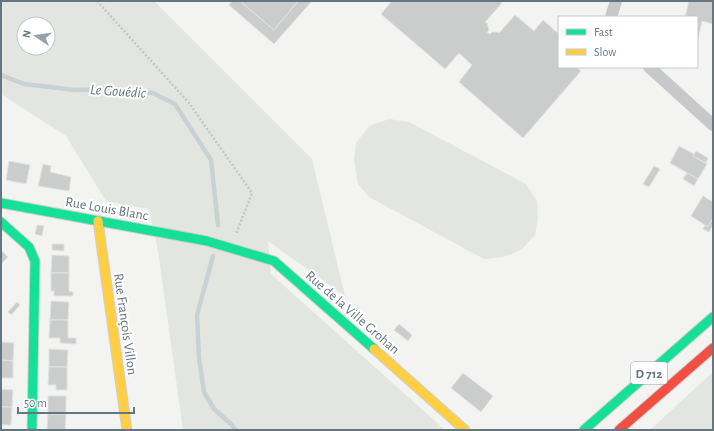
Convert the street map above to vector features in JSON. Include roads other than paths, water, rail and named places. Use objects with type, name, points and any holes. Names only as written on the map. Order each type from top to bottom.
[{"type":"street","points":[[611,16],[616,1]]},
{"type":"street","points":[[650,68],[713,125]]},
{"type":"street","name":"Rue Louis Blanc","points":[[1,203],[207,241]]},
{"type":"street","name":"Rue François Villon","points":[[98,221],[127,430]]},
{"type":"street","points":[[1,222],[29,247],[35,261],[32,430]]},
{"type":"street","name":"Rue de la Ville Grohan","points":[[207,241],[274,261],[466,430]]},
{"type":"street","name":"D 712","points":[[584,430],[713,317]]},
{"type":"street","name":"D 712","points":[[619,430],[713,348]]},
{"type":"street","points":[[623,430],[641,411]]},
{"type":"waterway","name":"Le Gouédic","points":[[1,75],[24,84],[75,90],[114,89],[153,93],[175,104],[211,160],[218,225]]},
{"type":"waterway","name":"Le Gouédic","points":[[213,256],[197,315],[199,358],[204,392],[214,409],[236,430]]}]
